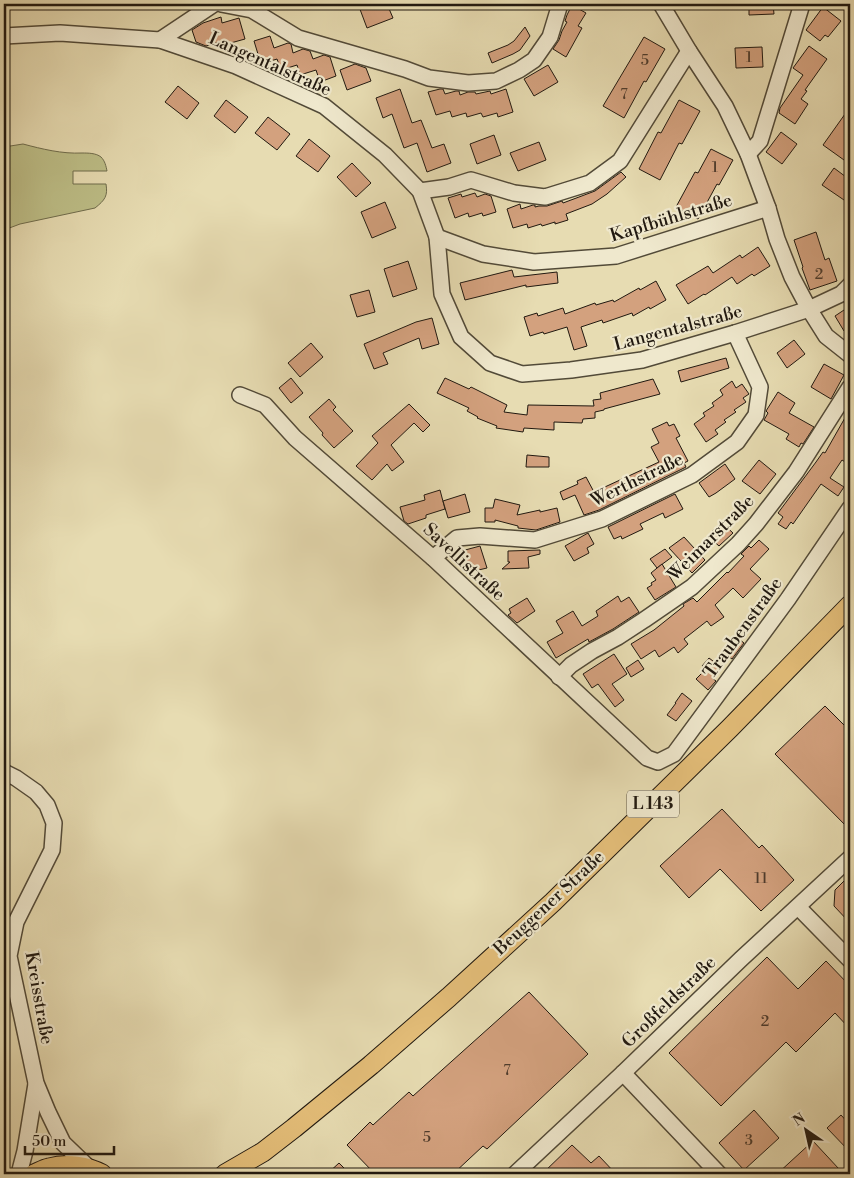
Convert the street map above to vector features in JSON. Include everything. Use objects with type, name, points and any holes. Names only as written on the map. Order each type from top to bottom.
[{"type":"main road","name":"Beuggener Straße","points":[[225,1174],[263,1152],[294,1128],[371,1065],[512,940],[730,728],[850,605]]},
{"type":"main road","points":[[34,1174],[50,1167],[71,1165],[96,1171]]},
{"type":"street","points":[[160,40],[214,4]]},
{"type":"street","points":[[221,4],[252,10],[298,38],[405,69],[429,78],[468,83],[496,81],[534,60],[550,37],[560,4]]},
{"type":"street","points":[[661,4],[725,106],[748,154],[768,208],[777,240],[792,277],[809,309],[826,336],[850,354]]},
{"type":"street","points":[[748,154],[760,141],[802,4]]},
{"type":"street","name":"Langentalstraße","points":[[4,36],[60,33],[160,40],[236,66],[324,106],[385,155],[420,191],[437,236],[442,294],[461,337],[490,363],[522,374],[571,370],[642,360],[809,309],[841,294],[850,284]]},
{"type":"street","points":[[420,191],[449,187],[471,180],[514,193],[545,198],[590,183],[620,161],[689,51]]},
{"type":"street","name":"Kapfbühlstraße","points":[[437,236],[483,254],[534,262],[616,256],[768,208]]},
{"type":"street","name":"Werthstraße","points":[[433,558],[457,538],[480,536],[535,540],[594,522],[692,476],[736,442],[756,415],[760,387],[735,333]]},
{"type":"street","name":"Weimarstraße","points":[[560,677],[571,665],[618,637],[692,587],[738,544],[796,472],[850,387]]},
{"type":"street","name":"Savellistraße","points":[[240,395],[265,405],[295,438],[433,558],[647,758],[658,762]]},
{"type":"street","name":"Traubenstraße","points":[[658,762],[674,754],[788,598],[850,508]]},
{"type":"street","name":"Kreisstraße","points":[[4,772],[36,792],[47,804],[54,824],[52,850],[16,922],[9,956],[36,1083],[63,1143],[96,1171]]},
{"type":"street","name":"Großfeldstraße","points":[[515,1174],[850,858]]},
{"type":"street","points":[[798,907],[850,960]]},
{"type":"street","points":[[623,1073],[719,1174]]},
{"type":"street","name":"Kreisstraße","points":[[19,1174],[25,1151],[36,1083]]},
{"type":"green space","points":[[23,144],[60,152],[92,154],[101,157],[107,171],[73,171],[73,184],[106,184],[107,192],[103,200],[95,208],[20,224],[4,230],[4,147]]},
{"type":"building","points":[[358,4],[387,4],[393,18],[367,28]]},
{"type":"building","points":[[749,4],[773,4],[774,14],[749,15]]},
{"type":"building","points":[[572,5],[586,13],[578,26],[582,28],[566,57],[553,49],[567,22],[565,21]]},
{"type":"building","points":[[823,7],[841,21],[828,37],[825,35],[820,41],[806,30]]},
{"type":"building","points":[[221,17],[222,23],[239,18],[245,39],[227,44],[226,40],[206,46],[196,42],[192,30],[203,23]]},
{"type":"building","points":[[525,27],[530,36],[520,50],[492,63],[488,53],[514,41]]},
{"type":"building","points":[[270,36],[274,48],[288,43],[291,44],[293,53],[303,49],[310,51],[313,59],[324,55],[330,57],[336,76],[320,82],[316,70],[300,75],[297,65],[281,70],[277,59],[261,64],[254,41]]},
{"type":"building","points":[[644,37],[665,49],[646,82],[644,81],[624,118],[603,106]]},
{"type":"building","points":[[809,46],[827,59],[805,90],[807,91],[801,99],[808,104],[795,124],[779,113],[780,108],[803,75],[793,68]]},
{"type":"building","points":[[762,47],[763,67],[736,68],[735,48]]},
{"type":"building","points":[[355,64],[366,68],[371,81],[347,90],[340,70]]},
{"type":"building","points":[[548,65],[558,82],[534,96],[524,79]]},
{"type":"building","points":[[178,86],[199,103],[187,119],[165,102]]},
{"type":"building","points":[[400,89],[412,123],[421,120],[432,148],[444,144],[451,163],[427,172],[417,143],[404,148],[392,114],[383,118],[376,98]]},
{"type":"building","points":[[443,89],[445,94],[459,91],[460,95],[468,92],[475,92],[476,94],[490,91],[491,94],[506,89],[513,112],[498,117],[497,113],[483,117],[481,113],[467,117],[466,113],[452,117],[450,111],[436,115],[428,92]]},
{"type":"building","points":[[226,100],[248,117],[235,133],[214,116]]},
{"type":"building","points":[[679,100],[700,111],[682,144],[679,143],[660,180],[639,169],[658,132],[661,133]]},
{"type":"building","points":[[850,107],[850,151],[844,160],[823,145]]},
{"type":"building","points":[[268,117],[290,134],[277,150],[255,133]]},
{"type":"building","points":[[781,132],[797,144],[782,164],[766,152]]},
{"type":"building","points":[[494,135],[501,155],[477,164],[470,144]]},
{"type":"building","points":[[309,139],[330,156],[318,172],[296,156]]},
{"type":"building","points":[[539,142],[546,160],[518,171],[510,153]]},
{"type":"building","points":[[711,149],[733,160],[719,185],[717,184],[698,219],[676,207],[695,172],[698,173]]},
{"type":"building","points":[[352,163],[371,183],[356,197],[337,177]]},
{"type":"building","points":[[834,168],[850,180],[850,191],[844,200],[822,185]]},
{"type":"building","points":[[621,172],[626,177],[592,204],[566,214],[568,220],[542,226],[541,224],[528,228],[527,224],[513,228],[507,209],[520,204],[521,209],[533,205],[535,207],[547,206],[562,201],[563,203],[595,191]]},
{"type":"building","points":[[475,193],[477,197],[485,194],[491,196],[496,212],[483,216],[482,213],[469,217],[468,213],[455,218],[448,198],[461,194],[462,197]]},
{"type":"building","points":[[385,202],[396,228],[372,238],[361,212]]},
{"type":"building","points":[[816,232],[825,260],[829,258],[837,281],[810,290],[794,240]]},
{"type":"building","points":[[758,247],[770,266],[754,276],[752,274],[737,284],[732,277],[688,304],[676,285],[708,266],[713,273],[740,255],[742,258]]},
{"type":"building","points":[[408,261],[417,289],[393,297],[384,269]]},
{"type":"building","points":[[512,270],[514,277],[557,272],[558,283],[526,287],[526,285],[465,300],[460,283]]},
{"type":"building","points":[[656,281],[666,300],[633,316],[632,313],[603,323],[602,320],[581,327],[587,346],[574,350],[567,327],[530,336],[524,317],[537,313],[538,316],[563,308],[565,314],[595,303],[596,305],[613,300],[614,302]]},
{"type":"building","points":[[369,290],[375,312],[357,317],[350,295]]},
{"type":"building","points":[[850,306],[850,327],[844,331],[835,316]]},
{"type":"building","points":[[432,318],[439,344],[422,349],[419,338],[383,353],[388,364],[374,369],[364,344],[416,322]]},
{"type":"building","points":[[794,340],[805,354],[787,368],[777,353]]},
{"type":"building","points":[[311,343],[323,357],[300,377],[288,363]]},
{"type":"building","points":[[726,358],[729,368],[681,382],[678,371]]},
{"type":"building","points":[[824,364],[844,375],[831,399],[811,387]]},
{"type":"building","points":[[291,378],[303,393],[291,403],[279,388]]},
{"type":"building","points":[[445,378],[469,389],[471,387],[507,405],[504,412],[527,415],[528,405],[594,406],[593,400],[601,399],[600,393],[653,379],[660,394],[595,412],[595,418],[583,419],[582,423],[554,422],[554,430],[524,428],[523,432],[496,428],[497,426],[477,418],[467,411],[469,408],[437,393]]},
{"type":"building","points":[[732,381],[736,388],[742,384],[749,394],[743,398],[746,402],[734,410],[736,412],[724,420],[726,422],[715,430],[718,434],[706,442],[694,424],[705,416],[703,413],[714,406],[712,403],[723,395],[720,390]]},
{"type":"building","points":[[778,392],[795,403],[789,413],[814,427],[799,447],[786,439],[789,434],[764,420],[768,413],[766,411]]},
{"type":"building","points":[[329,399],[336,407],[333,410],[353,431],[334,448],[309,417]]},
{"type":"building","points":[[409,404],[430,425],[423,432],[414,423],[391,445],[404,462],[392,471],[387,464],[372,480],[356,466],[378,443],[372,436]]},
{"type":"building","points":[[850,409],[850,465],[842,460],[830,478],[844,487],[838,496],[821,484],[793,524],[791,522],[786,529],[778,524],[783,517],[778,513],[823,452],[825,453]]},
{"type":"building","points":[[667,422],[669,426],[674,424],[680,436],[676,438],[688,461],[684,463],[686,467],[599,510],[584,515],[575,495],[563,500],[560,492],[578,484],[577,481],[586,477],[594,492],[659,462],[651,447],[659,443],[652,429]]},
{"type":"building","points":[[527,455],[549,457],[549,467],[526,467]]},
{"type":"building","points":[[759,460],[776,474],[760,494],[742,481]]},
{"type":"building","points":[[725,464],[735,479],[709,497],[699,483]]},
{"type":"building","points":[[440,490],[445,509],[426,515],[426,518],[408,524],[404,521],[400,507],[425,500],[424,495]]},
{"type":"building","points":[[465,494],[470,512],[448,518],[443,501]]},
{"type":"building","points":[[675,494],[683,509],[665,518],[663,513],[640,524],[643,529],[622,539],[621,536],[614,539],[608,527]]},
{"type":"building","points":[[495,499],[520,505],[517,515],[557,508],[560,522],[536,530],[518,528],[518,526],[495,520],[495,522],[485,522],[485,508],[493,508]]},
{"type":"building","points":[[721,522],[733,533],[719,546],[708,536]]},
{"type":"building","points":[[588,533],[594,544],[587,548],[589,553],[574,561],[565,546]]},
{"type":"building","points":[[684,537],[705,560],[692,573],[669,548]]},
{"type":"building","points":[[759,540],[769,549],[750,569],[761,579],[743,598],[733,588],[715,605],[724,617],[711,626],[707,621],[684,639],[688,644],[678,653],[674,647],[659,657],[655,650],[641,659],[631,644],[654,630],[684,606],[683,604],[693,598],[697,602],[744,556],[741,554],[749,546],[751,548]]},
{"type":"building","points":[[480,546],[487,568],[466,573],[464,565],[458,566],[454,553]]},
{"type":"building","points":[[665,549],[672,557],[657,568],[650,559]]},
{"type":"building","points":[[540,550],[540,554],[528,557],[529,568],[502,569],[510,562],[508,562],[508,551]]},
{"type":"building","points":[[662,564],[676,587],[655,600],[647,588],[656,580],[651,573]]},
{"type":"building","points":[[618,596],[621,602],[629,597],[639,612],[613,629],[589,642],[588,639],[556,658],[547,642],[563,633],[556,621],[573,611],[582,626],[598,616],[596,611]]},
{"type":"building","points":[[527,598],[535,611],[517,623],[508,615],[511,613],[509,609]]},
{"type":"building","points":[[735,636],[744,643],[732,659],[723,653]]},
{"type":"building","points":[[614,654],[627,674],[612,684],[624,700],[615,707],[598,684],[592,688],[583,674]]},
{"type":"building","points":[[709,658],[721,667],[712,678],[716,681],[708,690],[696,679],[706,669],[702,666]]},
{"type":"building","points":[[638,660],[644,669],[631,677],[626,668]]},
{"type":"building","points":[[682,693],[692,701],[676,721],[667,715]]},
{"type":"building","points":[[825,706],[850,731],[850,830],[775,754]]},
{"type":"building","points":[[722,809],[759,848],[762,845],[794,880],[761,911],[720,869],[689,898],[660,866]]},
{"type":"building","points":[[850,875],[850,923],[834,906],[835,890]]},
{"type":"building","points":[[767,957],[798,989],[826,961],[850,986],[850,1029],[835,1013],[796,1052],[786,1042],[721,1106],[669,1053]]},
{"type":"building","points":[[529,992],[588,1054],[487,1149],[483,1146],[453,1174],[375,1174],[347,1145],[370,1122],[373,1125],[409,1092],[413,1096]]},
{"type":"building","points":[[754,1110],[779,1138],[744,1170],[719,1143]]},
{"type":"building","points":[[841,1115],[850,1125],[850,1152],[827,1128]]},
{"type":"building","points":[[813,1141],[839,1169],[833,1174],[777,1174]]},
{"type":"building","points":[[572,1145],[591,1163],[599,1156],[616,1174],[542,1174]]},
{"type":"building","points":[[339,1163],[350,1174],[327,1174]]}]
